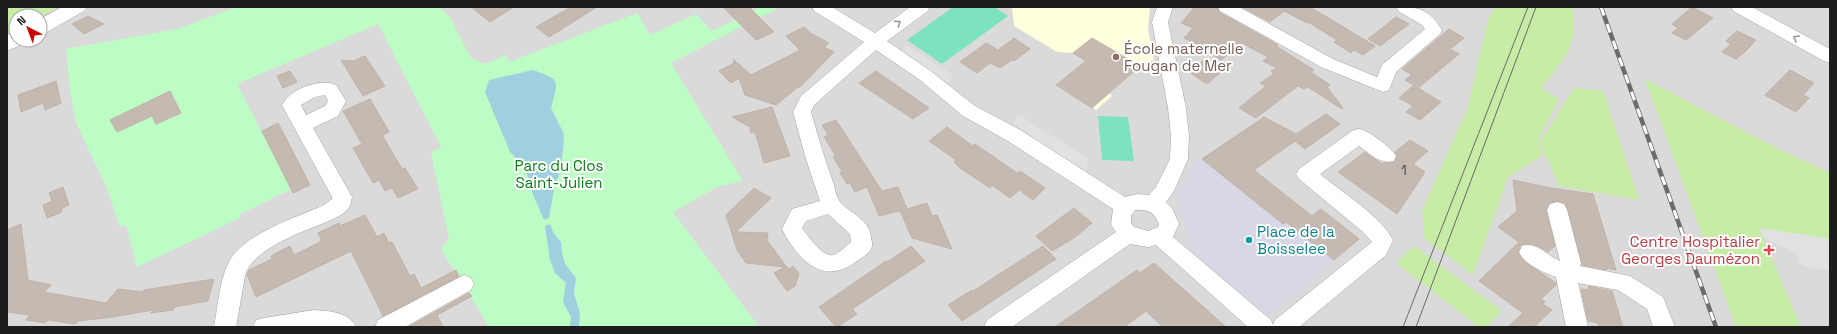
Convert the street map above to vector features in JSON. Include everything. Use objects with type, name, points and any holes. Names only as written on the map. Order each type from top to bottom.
[{"type":"street","points":[[48,23],[77,7]]},
{"type":"street","points":[[820,7],[875,41],[926,76],[960,104],[1015,136],[1124,207]]},
{"type":"street","points":[[831,205],[815,159],[802,112],[807,102],[875,41],[922,7]]},
{"type":"street","points":[[1154,204],[1164,191],[1178,159],[1180,136],[1177,108],[1160,22],[1165,7]]},
{"type":"street","points":[[1226,7],[1327,62],[1383,86],[1388,68],[1434,30],[1428,21],[1404,7]]},
{"type":"street","points":[[1738,7],[1830,57]]},
{"type":"street","points":[[225,327],[237,265],[246,253],[331,211],[341,203],[342,197],[302,125]]},
{"type":"street","points":[[1283,327],[1379,249],[1383,240],[1370,226],[1306,174],[1359,136],[1387,156]]},
{"type":"street","points":[[1138,202],[1154,204],[1166,214],[1168,227],[1165,232],[1160,237],[1144,240],[1129,234],[1121,223],[1120,217],[1124,207],[1130,203],[1138,202]]},
{"type":"street","points":[[1556,210],[1571,263],[1565,272],[1577,327]]},
{"type":"street","points":[[995,327],[1129,234]]},
{"type":"street","points":[[1160,237],[1263,327]]},
{"type":"street","points":[[1529,252],[1550,266],[1565,272],[1623,282],[1656,303],[1664,327]]},
{"type":"street","points":[[386,327],[464,284]]},
{"type":"street","points":[[264,327],[314,319],[337,323]]},
{"type":"shaded area","points":[[58,7],[1830,7],[1830,327],[7,327],[7,33],[8,48],[48,48],[48,12]]},
{"type":"shaded area","name":"École maternelle Fougan de Mer","points":[[1012,7],[1150,7],[1148,29],[1154,60],[1140,66],[1109,93],[1112,96],[1096,110],[1056,85],[1086,61],[1073,53],[1057,52],[1014,26]]},
{"type":"shaded area","points":[[905,44],[953,75],[949,83],[903,54]]},
{"type":"shaded area","points":[[1018,114],[1088,159],[1086,173],[1013,124]]},
{"type":"shaded area","name":"Place de la Boisselee","points":[[1196,159],[1202,159],[1283,223],[1295,229],[1334,260],[1266,317],[1192,251],[1178,196]]},
{"type":"shaded area","points":[[1759,228],[1830,239],[1830,271],[1803,266],[1797,255],[1763,237]]},
{"type":"green space","points":[[7,7],[58,7],[48,12],[48,8],[8,8],[7,33]]},
{"type":"green space","name":"Parc du Clos Saint-Julien","points":[[236,7],[439,7],[450,17],[471,58],[485,64],[507,55],[509,62],[637,13],[650,35],[696,14],[712,31],[760,7],[780,7],[671,63],[743,181],[717,187],[673,212],[759,327],[489,327],[441,249],[449,238],[431,153],[441,147],[378,24],[237,84],[291,189],[239,215],[240,218],[137,267],[126,225],[120,227],[106,186],[76,123],[70,91],[66,49],[177,29]]},
{"type":"green space","points":[[953,7],[994,7],[1008,16],[942,64],[907,40]]},
{"type":"green space","points":[[1495,7],[1572,7],[1574,32],[1572,42],[1563,60],[1541,88],[1559,99],[1538,140],[1543,155],[1508,177],[1473,275],[1423,237],[1424,225],[1422,211],[1468,107],[1488,19]]},
{"type":"green space","name":"Centre Hospitalier Georges Daumézon","points":[[1645,79],[1760,139],[1830,173],[1830,239],[1759,228],[1801,327],[1736,327]]},
{"type":"green space","points":[[1574,88],[1603,91],[1639,200],[1559,186],[1540,142]]},
{"type":"green space","points":[[1098,116],[1128,117],[1134,161],[1102,160]]},
{"type":"green space","points":[[1414,246],[1502,311],[1486,327],[1479,327],[1396,263]]},
{"type":"water","points":[[533,70],[549,76],[556,83],[551,108],[563,132],[564,138],[561,170],[555,184],[549,218],[544,220],[533,195],[525,167],[510,152],[485,92],[489,80]]},
{"type":"water","points":[[550,224],[553,232],[561,242],[565,264],[576,278],[574,294],[580,313],[579,327],[570,327],[571,317],[563,302],[566,283],[555,273],[550,260],[545,226]]},
{"type":"building","points":[[471,7],[514,7],[490,22]]},
{"type":"building","points":[[571,7],[597,7],[549,37],[536,27]]},
{"type":"building","points":[[723,7],[749,7],[774,32],[756,40]]},
{"type":"building","points":[[1195,7],[1217,7],[1219,12],[1278,45],[1276,46],[1314,70],[1311,72],[1330,85],[1327,87],[1343,108],[1342,109],[1308,87],[1304,89],[1298,86],[1256,118],[1239,108],[1266,86],[1260,83],[1274,74],[1271,71],[1277,68],[1263,61],[1268,57],[1242,43],[1221,60],[1184,38],[1193,28],[1181,23]]},
{"type":"building","points":[[1242,7],[1310,7],[1375,46],[1363,55],[1354,50],[1351,53],[1334,42],[1337,40],[1308,22],[1307,23],[1284,11],[1270,22]]},
{"type":"building","points":[[1692,7],[1713,18],[1686,40],[1672,33],[1678,28],[1672,24]]},
{"type":"building","points":[[88,16],[104,24],[84,34],[72,24]]},
{"type":"building","points":[[1396,17],[1409,24],[1380,46],[1368,39]]},
{"type":"building","points":[[804,27],[812,34],[829,43],[824,47],[834,52],[799,88],[798,87],[776,105],[745,95],[739,78],[731,83],[719,71],[734,63],[733,59],[751,75],[800,50],[786,36]]},
{"type":"building","points":[[1449,29],[1464,38],[1450,49],[1459,54],[1418,88],[1441,102],[1420,120],[1406,112],[1413,106],[1399,98],[1414,85],[1405,80],[1412,75],[1402,69]]},
{"type":"building","points":[[1737,31],[1756,40],[1736,59],[1722,52],[1731,44],[1726,41]]},
{"type":"building","points":[[1014,38],[1030,49],[1014,61],[1012,60],[1000,68],[990,63],[977,73],[960,62],[986,43],[998,50]]},
{"type":"building","points":[[1092,38],[1140,66],[1092,108],[1056,85],[1086,61],[1073,53]]},
{"type":"building","points":[[365,56],[385,86],[363,96],[341,60],[353,61]]},
{"type":"building","points":[[1204,60],[1222,71],[1207,84],[1189,72]]},
{"type":"building","points":[[1790,70],[1814,83],[1803,95],[1809,98],[1796,112],[1765,95]]},
{"type":"building","points":[[290,71],[297,82],[283,88],[277,76]]},
{"type":"building","points":[[876,71],[929,108],[913,119],[859,83]]},
{"type":"building","points":[[56,81],[61,103],[45,110],[43,103],[21,112],[18,95]]},
{"type":"building","points":[[170,91],[181,113],[156,124],[152,116],[117,132],[110,120]]},
{"type":"building","points":[[370,99],[389,132],[382,135],[402,169],[405,168],[418,189],[398,198],[392,188],[385,191],[379,180],[373,183],[353,148],[362,144],[343,111]]},
{"type":"building","points":[[772,107],[790,156],[764,163],[755,132],[751,133],[750,127],[732,117]]},
{"type":"building","points":[[1326,114],[1340,124],[1305,149],[1295,141],[1254,170],[1312,216],[1321,209],[1359,239],[1334,260],[1286,222],[1283,224],[1202,159],[1264,117],[1296,134]]},
{"type":"building","points":[[836,120],[882,191],[898,187],[907,209],[927,203],[932,216],[937,215],[952,249],[912,238],[900,211],[903,210],[879,216],[867,187],[855,192],[850,183],[847,184],[833,157],[836,156],[824,137],[828,135],[822,125]]},
{"type":"building","points":[[278,123],[310,185],[293,193],[262,131]]},
{"type":"building","points":[[947,127],[973,146],[975,144],[1017,173],[1020,171],[1045,188],[1033,200],[1019,190],[1010,198],[992,185],[990,188],[960,168],[954,162],[956,160],[929,141]]},
{"type":"building","points":[[1410,140],[1428,151],[1413,164],[1425,172],[1397,214],[1338,172],[1365,152],[1382,164],[1394,162],[1397,157],[1395,152]]},
{"type":"building","points":[[1513,180],[1551,188],[1593,194],[1616,270],[1606,268],[1607,270],[1582,265],[1565,203],[1557,201],[1550,203],[1546,210],[1555,246],[1548,252],[1538,246],[1527,244],[1521,245],[1518,251],[1525,262],[1556,283],[1556,285],[1541,299],[1545,302],[1543,304],[1552,310],[1534,327],[1508,327],[1523,313],[1479,281],[1519,242],[1498,227],[1517,211]]},
{"type":"building","points":[[63,187],[69,205],[61,209],[62,212],[47,218],[43,205],[52,201],[49,193]]},
{"type":"building","points":[[754,188],[771,198],[736,232],[768,233],[767,240],[786,266],[789,269],[793,266],[799,274],[795,286],[787,291],[774,273],[785,267],[746,263],[737,250],[726,215]]},
{"type":"building","points":[[1074,208],[1092,223],[1074,238],[1052,251],[1036,236]]},
{"type":"building","points":[[365,215],[377,237],[384,233],[389,243],[392,242],[410,276],[414,274],[421,288],[456,270],[459,276],[383,316],[351,251],[256,297],[247,275],[249,270],[272,259],[271,256],[290,246],[294,255],[322,241],[318,233],[339,223],[340,226]]},
{"type":"building","points":[[21,224],[28,280],[51,285],[44,292],[106,303],[118,289],[143,292],[144,290],[214,279],[208,301],[174,307],[173,310],[151,313],[153,310],[78,321],[75,324],[48,320],[45,323],[26,320],[30,315],[7,312],[7,230]]},
{"type":"building","points":[[911,246],[925,261],[852,309],[857,314],[836,327],[819,307],[886,261],[887,262]]},
{"type":"building","points":[[1043,246],[1056,259],[962,321],[948,305],[972,290],[973,291]]},
{"type":"building","points":[[1154,263],[1226,327],[1163,327],[1146,311],[1124,327],[1055,327],[1137,270],[1140,273]]},
{"type":"building","points":[[1588,286],[1612,291],[1623,327],[1599,327],[1598,323],[1588,321],[1581,289],[1589,290]]},
{"type":"building","points":[[469,293],[472,296],[437,315],[443,327],[408,327]]},
{"type":"tram line","points":[[1403,327],[1528,7]]},
{"type":"tram line","points":[[1416,327],[1536,7]]},
{"type":"railway","points":[[1601,7],[1716,327]]},
{"type":"place","name":"École maternelle Fougan de Mer","points":[[1116,57]]},
{"type":"place","name":"Place de la Boisselee","points":[[1249,240]]},
{"type":"place","name":"Centre Hospitalier Georges Daumézon","points":[[1769,250]]}]
